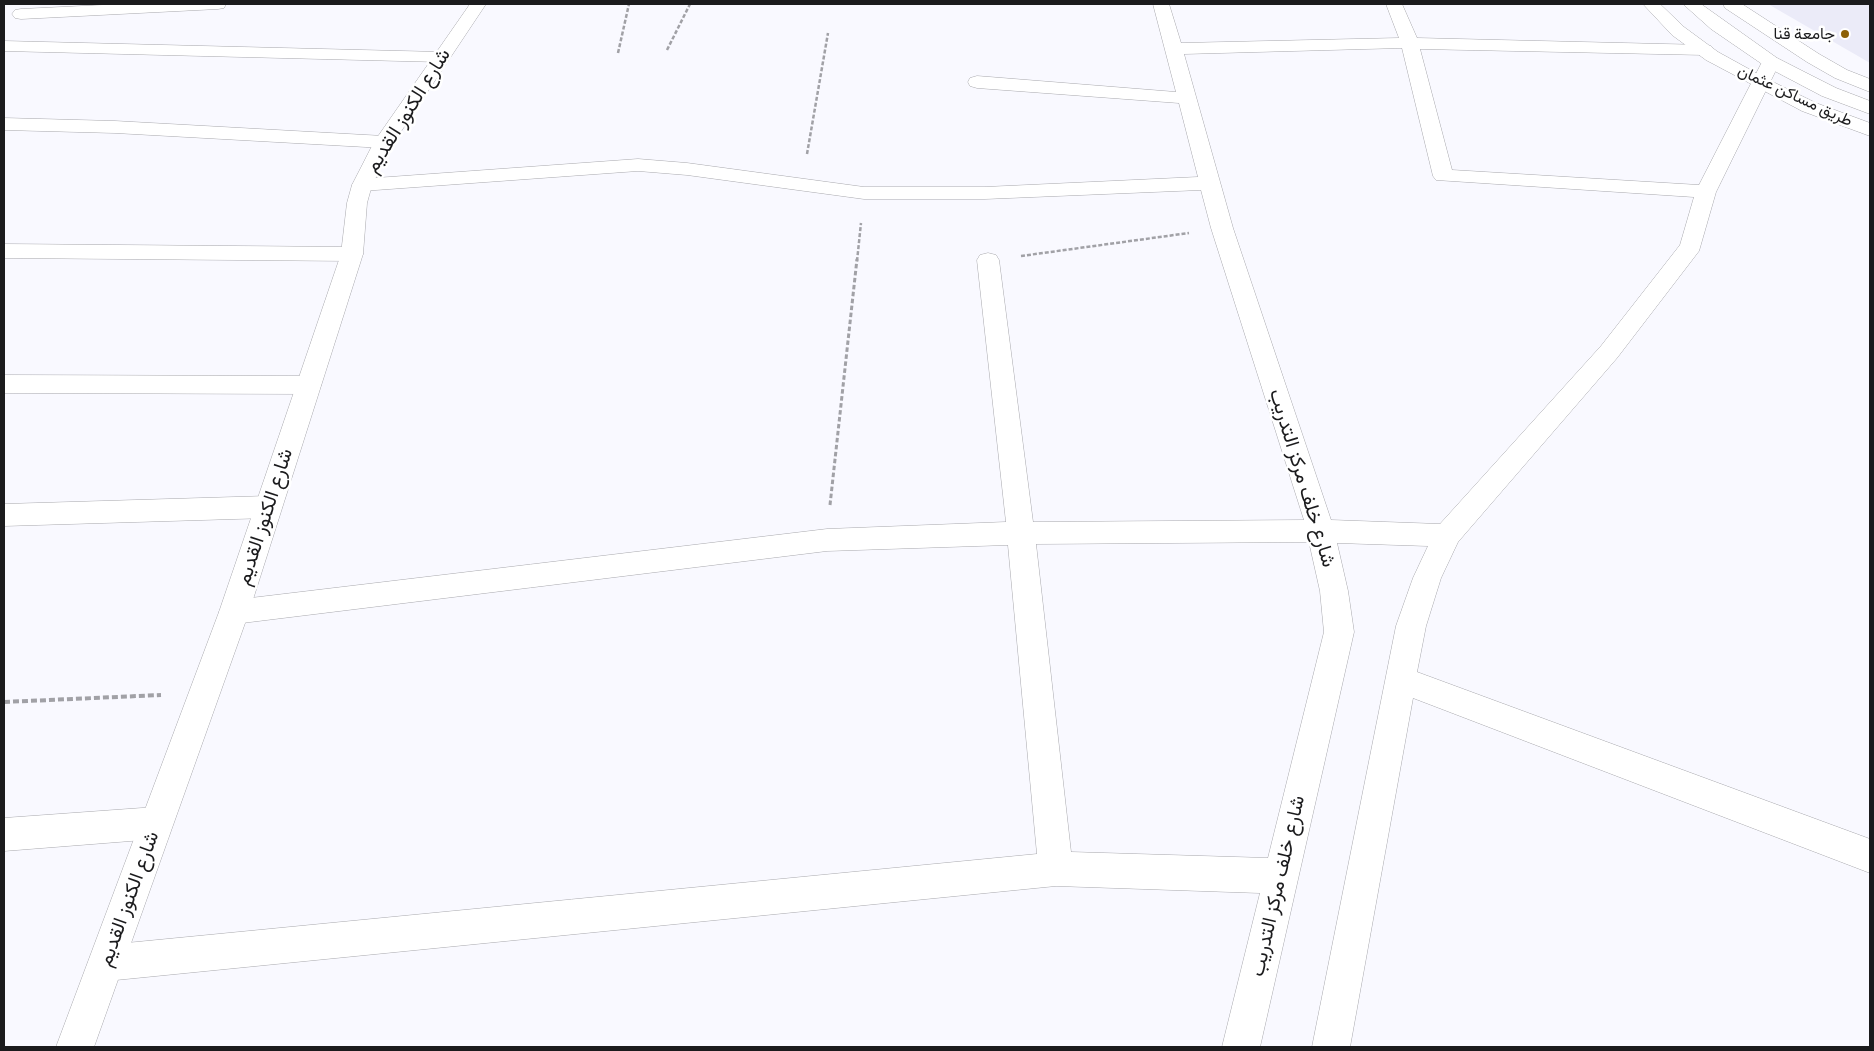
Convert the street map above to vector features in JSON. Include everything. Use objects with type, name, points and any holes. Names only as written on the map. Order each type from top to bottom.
[{"type":"street","points":[[4,36],[26,9],[218,4]]},
{"type":"street","name":"شارع الكنوز القديم","points":[[75,1047],[234,612],[352,254],[357,203],[362,185],[384,142],[478,4]]},
{"type":"street","name":"شارع خلف مركز التدريب","points":[[1161,4],[1222,228],[1322,531],[1334,590],[1339,632],[1240,1047]]},
{"type":"street","points":[[1394,4],[1410,43],[1444,176],[1706,192]]},
{"type":"street","name":"طريق مساكن عثمان","points":[[1651,4],[1678,30],[1705,50],[1760,84],[1870,130]]},
{"type":"street","name":"طريق مساكن عثمان","points":[[1691,4],[1717,25],[1771,62],[1829,92],[1870,108]]},
{"type":"street","points":[[1731,4],[1813,58],[1841,74],[1870,86]]},
{"type":"street","points":[[1173,49],[1410,43],[1705,50]]},
{"type":"street","points":[[4,46],[441,57]]},
{"type":"street","points":[[1331,1047],[1411,626],[1427,578],[1447,535],[1609,352],[1691,246],[1706,192],[1771,62]]},
{"type":"street","points":[[977,82],[1104,94],[1186,98]]},
{"type":"street","points":[[4,124],[114,126],[384,142]]},
{"type":"street","points":[[362,185],[638,165],[687,168],[864,193],[985,193],[1209,183]]},
{"type":"street","points":[[4,250],[352,254]]},
{"type":"street","points":[[988,260],[1021,533],[1056,869]]},
{"type":"street","points":[[4,384],[309,385]]},
{"type":"street","points":[[4,515],[268,507]]},
{"type":"street","points":[[234,612],[827,540],[1021,533],[1322,531],[1447,535]]},
{"type":"street","points":[[1402,680],[1870,856]]},
{"type":"street","points":[[4,835],[156,823]]},
{"type":"street","points":[[106,963],[1056,869],[1281,876]]},
{"type":"path","points":[[618,53],[629,4]]},
{"type":"path","points":[[667,50],[690,4]]},
{"type":"path","points":[[802,184],[828,33]]},
{"type":"path","points":[[827,540],[864,193]]},
{"type":"path","points":[[988,260],[1222,228]]},
{"type":"path","points":[[4,702],[204,693]]},
{"type":"shaded area","name":"جامعة قنا","points":[[1768,4],[1870,4],[1870,63]]},
{"type":"place","name":"جامعة قنا","points":[[1845,34]]}]
